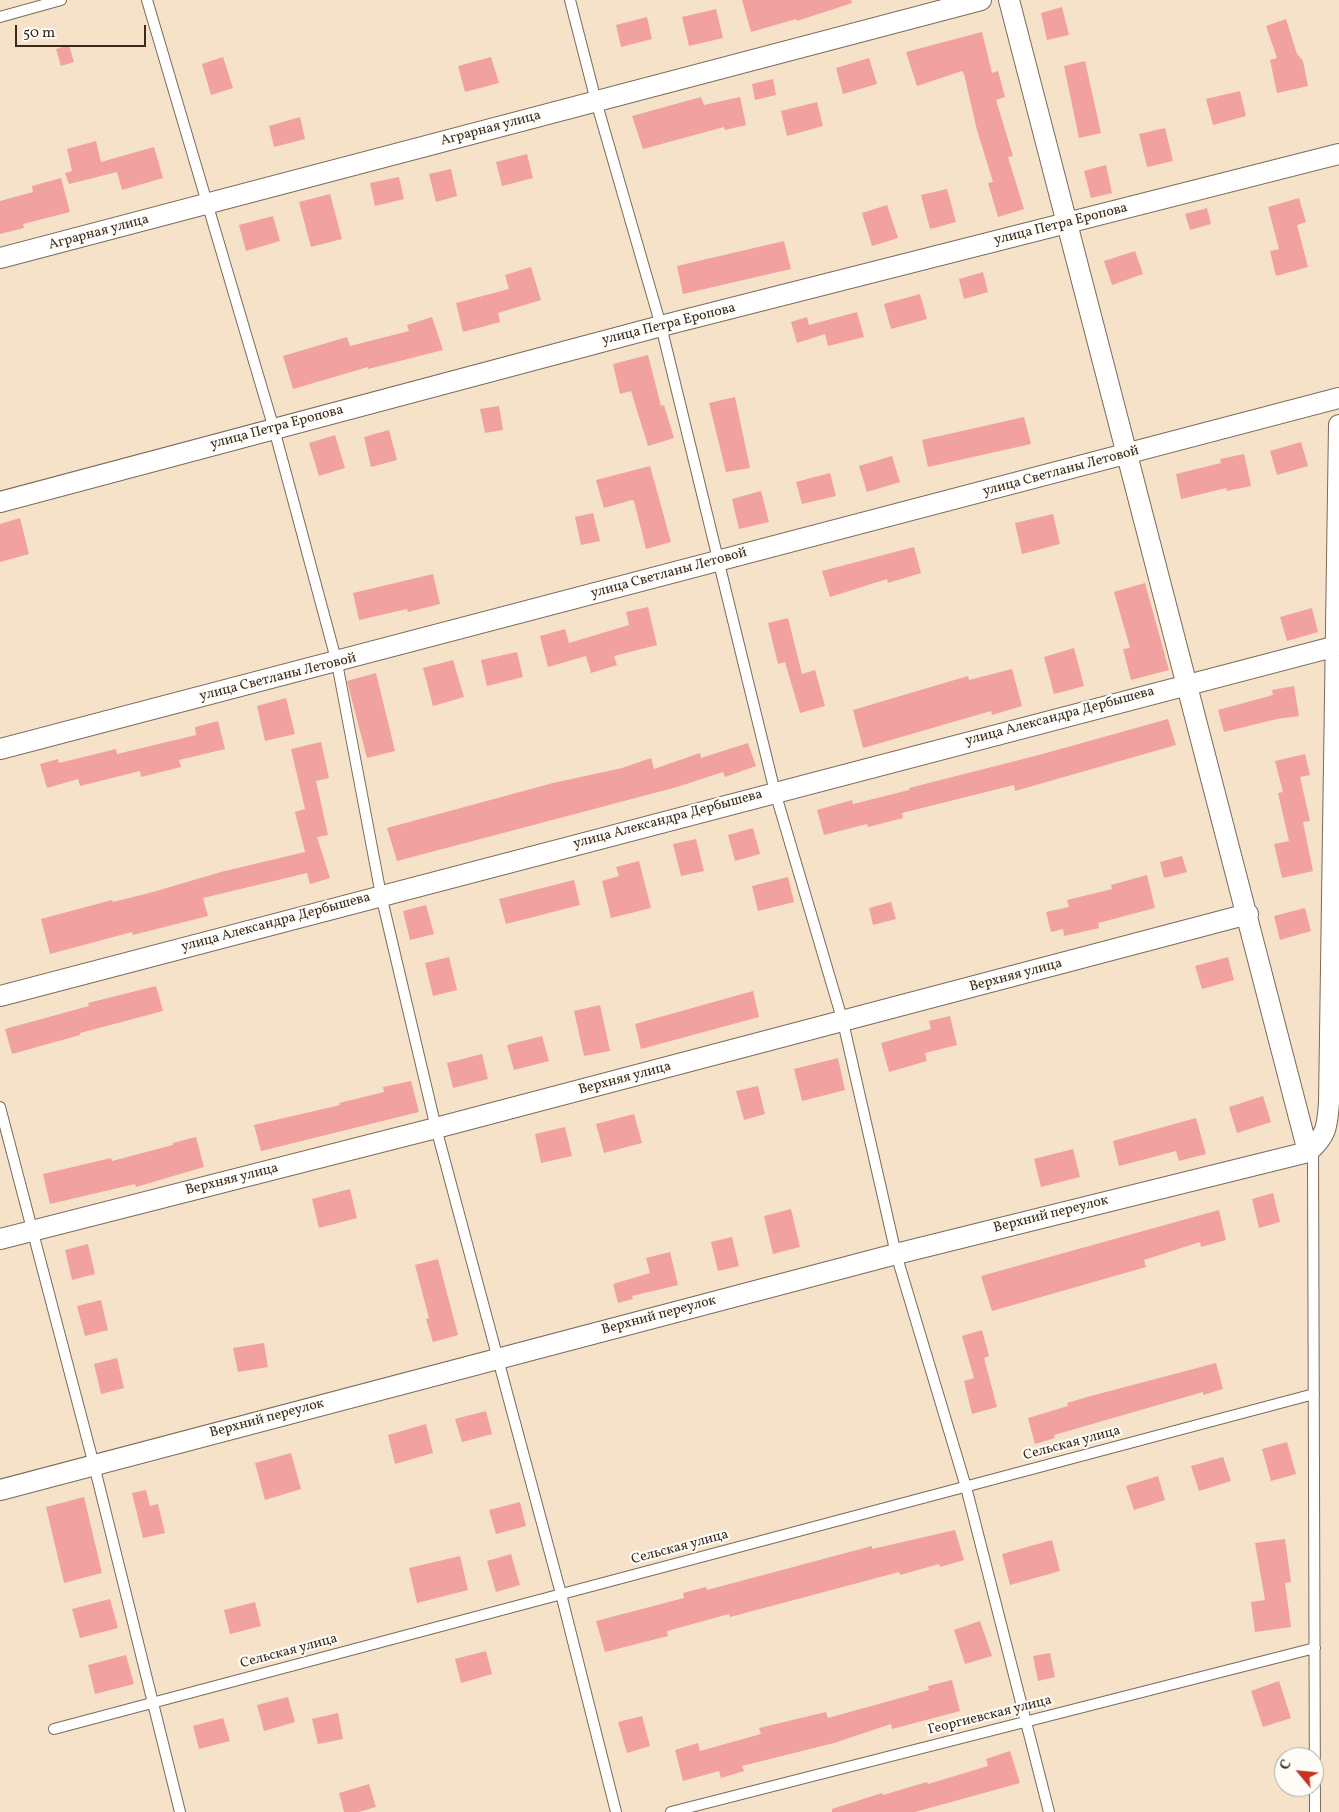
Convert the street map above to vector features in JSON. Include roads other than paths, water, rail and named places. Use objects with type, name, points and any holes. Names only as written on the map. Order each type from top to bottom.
[{"type":"street","name":"Аграрная улица","points":[[0,258],[981,0]]},
{"type":"street","points":[[1009,0],[1186,684],[1313,1148]]},
{"type":"street","name":"улица Петра Еропова","points":[[0,502],[661,326],[1339,154]]},
{"type":"street","name":"улица Светланы Летовой","points":[[0,749],[337,663],[719,560],[1128,455],[1339,398]]},
{"type":"street","points":[[1313,1148],[1327,1129],[1330,1104],[1339,425]]},
{"type":"street","name":"улица Александра Дербышева","points":[[0,996],[1336,646]]},
{"type":"street","name":"Верхняя улица","points":[[0,1239],[436,1128],[1248,914]]},
{"type":"street","name":"Верхний переулок","points":[[0,1490],[896,1254],[1313,1148]]},
{"type":"lane","points":[[0,17],[61,0]]},
{"type":"lane","points":[[147,0],[274,429],[337,663],[381,896],[436,1128],[561,1594],[616,1812]]},
{"type":"lane","points":[[570,0],[596,101],[661,326],[775,792],[843,1022],[896,1254],[966,1487],[1049,1812]]},
{"type":"lane","points":[[0,1107],[31,1231],[94,1465],[180,1812]]},
{"type":"lane","points":[[1313,1148],[1315,1812]]},
{"type":"lane","name":"Сельская улица","points":[[54,1728],[1314,1394]]},
{"type":"lane","name":"Георгиевская улица","points":[[671,1812],[1315,1648]]}]
